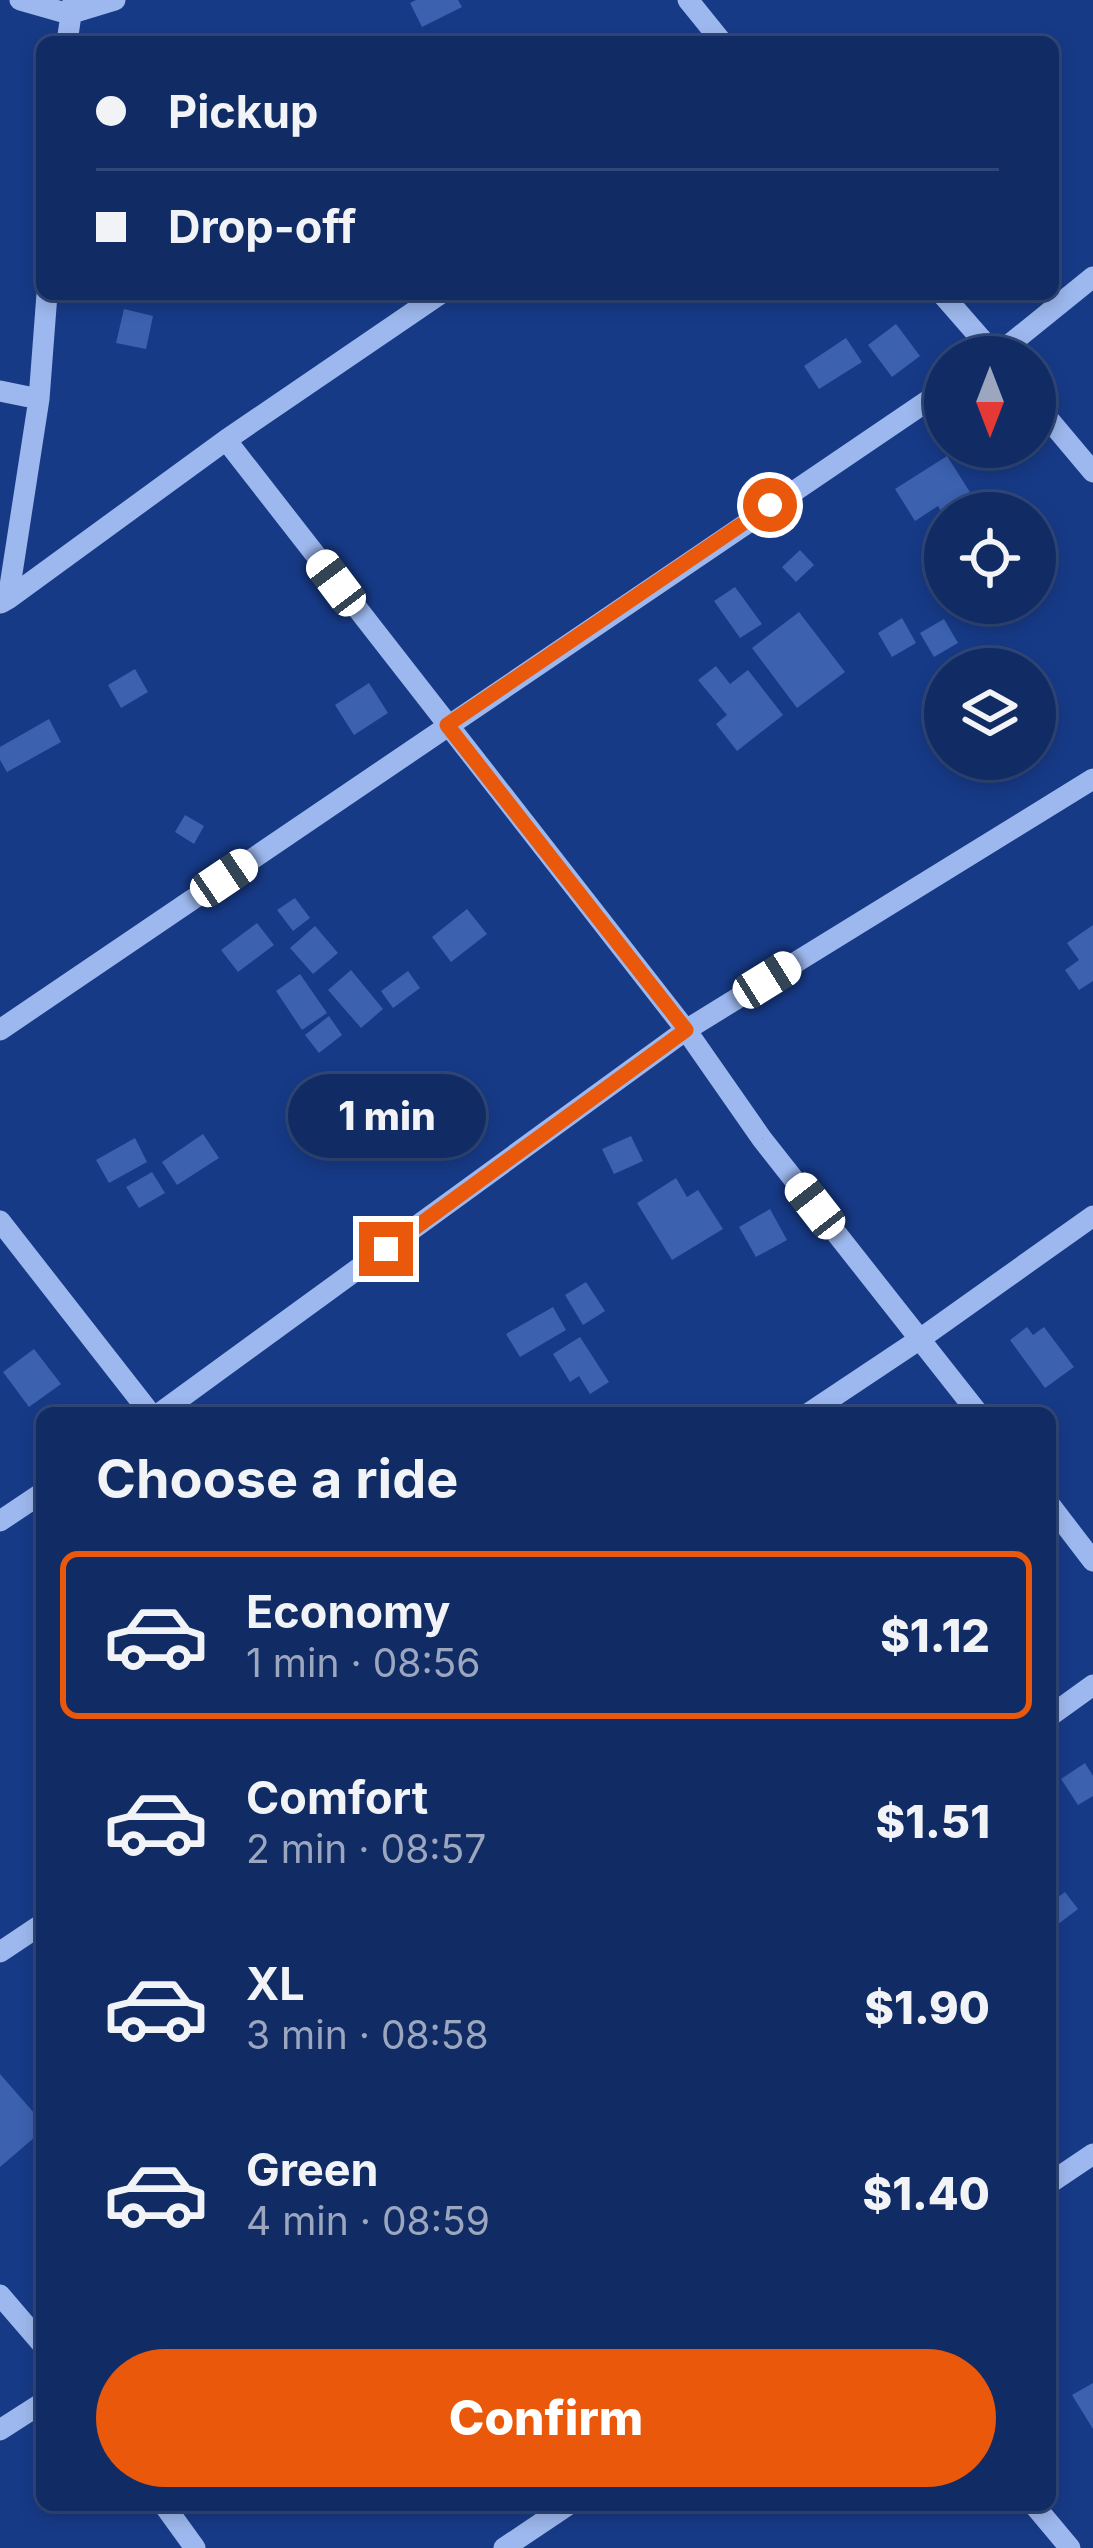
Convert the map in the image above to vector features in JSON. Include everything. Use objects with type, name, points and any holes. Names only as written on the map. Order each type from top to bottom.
[{"type":"street","points":[[20,0],[71,7],[116,0]]},
{"type":"street","points":[[688,0],[717,36]]},
{"type":"street","points":[[1022,336],[1093,278]]},
{"type":"street","points":[[4,601],[39,399],[47,300]]},
{"type":"street","points":[[4,601],[226,440],[431,300]]},
{"type":"street","points":[[947,300],[978,336]]},
{"type":"street","points":[[0,391],[39,399]]},
{"type":"street","points":[[0,1030],[924,403]]},
{"type":"street","points":[[1056,428],[1093,472]]},
{"type":"street","points":[[226,440],[973,1407]]},
{"type":"street","points":[[168,1407],[686,1030],[1093,779]]},
{"type":"street","points":[[818,1407],[1093,1216]]},
{"type":"street","points":[[0,1221],[144,1407]]},
{"type":"street","points":[[0,1521],[36,1497]]},
{"type":"street","points":[[1056,1513],[1093,1561]]},
{"type":"street","points":[[1056,1711],[1093,1685]]},
{"type":"street","points":[[0,1952],[36,1928]]},
{"type":"street","points":[[1056,2179],[1093,2154]]},
{"type":"street","points":[[0,2295],[36,2337]]},
{"type":"street","points":[[0,2430],[36,2407]]},
{"type":"street","points":[[168,2511],[195,2548]]},
{"type":"street","points":[[504,2548],[559,2511]]},
{"type":"street","points":[[1039,2511],[1070,2548]]},
{"type":"building","points":[[458,0],[462,7],[422,27],[410,3]]},
{"type":"building","points":[[124,309],[153,316],[146,349],[116,343]]},
{"type":"building","points":[[896,324],[920,356],[892,377],[868,345]]},
{"type":"building","points":[[846,338],[862,362],[819,389],[804,366]]},
{"type":"building","points":[[928,468],[955,468],[970,492],[924,492],[924,515],[915,521],[895,489]]},
{"type":"building","points":[[800,550],[814,565],[796,582],[782,567]]},
{"type":"building","points":[[735,587],[762,624],[740,638],[714,601]]},
{"type":"building","points":[[799,612],[845,672],[797,708],[752,648]]},
{"type":"building","points":[[902,618],[916,643],[892,657],[878,633]]},
{"type":"building","points":[[935,624],[947,624],[958,643],[929,648],[920,633]]},
{"type":"building","points":[[716,666],[730,684],[748,670],[783,715],[737,751],[716,724],[727,715],[698,680]]},
{"type":"building","points":[[135,669],[148,692],[121,708],[108,685]]},
{"type":"building","points":[[369,683],[388,713],[354,735],[335,705]]},
{"type":"building","points":[[49,719],[61,742],[7,772],[0,747]]},
{"type":"building","points":[[185,815],[204,826],[194,844],[175,832]]},
{"type":"building","points":[[295,898],[310,918],[293,931],[277,910]]},
{"type":"building","points":[[467,909],[487,934],[451,962],[432,937]]},
{"type":"building","points":[[257,923],[274,945],[238,972],[221,950]]},
{"type":"building","points":[[1093,925],[1093,981],[1079,990],[1065,970],[1079,960],[1067,943]]},
{"type":"building","points":[[315,926],[338,953],[313,974],[290,948]]},
{"type":"building","points":[[351,970],[383,1009],[361,1028],[328,990]]},
{"type":"building","points":[[408,971],[420,988],[393,1008],[381,991]]},
{"type":"building","points":[[300,974],[327,1013],[302,1030],[276,991]]},
{"type":"building","points":[[329,1016],[342,1035],[319,1053],[305,1035]]},
{"type":"building","points":[[203,1134],[219,1158],[177,1185],[162,1162]]},
{"type":"building","points":[[631,1136],[643,1161],[614,1174],[602,1149]]},
{"type":"building","points":[[135,1138],[147,1162],[109,1183],[96,1160]]},
{"type":"building","points":[[152,1172],[165,1193],[139,1208],[126,1187]]},
{"type":"building","points":[[676,1178],[687,1197],[698,1190],[723,1229],[672,1260],[637,1203]]},
{"type":"building","points":[[770,1209],[787,1240],[756,1257],[739,1227]]},
{"type":"building","points":[[586,1282],[605,1311],[583,1325],[565,1295]]},
{"type":"building","points":[[553,1307],[566,1330],[520,1357],[506,1334]]},
{"type":"building","points":[[1027,1327],[1033,1335],[1044,1327],[1074,1367],[1045,1388],[1010,1340]]},
{"type":"building","points":[[580,1337],[609,1382],[590,1394],[579,1376],[570,1382],[553,1354]]},
{"type":"building","points":[[34,1349],[61,1384],[29,1407],[3,1372]]},
{"type":"building","points":[[1085,1763],[1093,1776],[1093,1796],[1078,1805],[1061,1779]]},
{"type":"building","points":[[1065,1892],[1078,1909],[1057,1925],[1056,1924],[1056,1899]]},
{"type":"building","points":[[0,2074],[36,2115],[36,2136],[0,2167]]},
{"type":"building","points":[[1093,2383],[1093,2429],[1072,2395]]},
{"type":"route","points":[[386,1249],[686,1030],[447,725],[770,505]]}]
